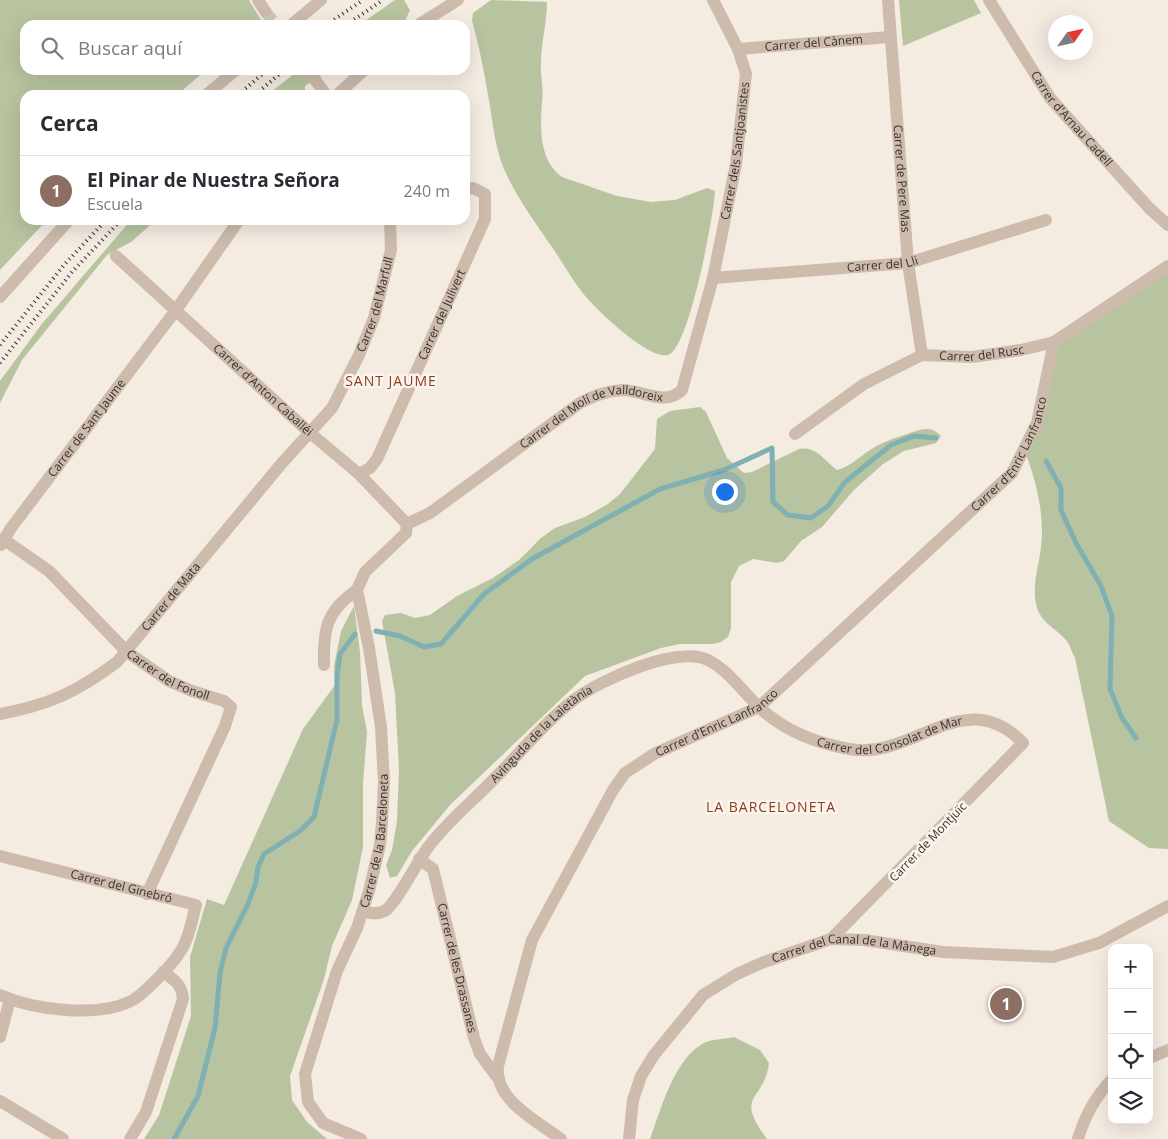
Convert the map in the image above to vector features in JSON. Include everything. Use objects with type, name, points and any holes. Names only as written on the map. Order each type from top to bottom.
[{"type":"street","points":[[297,20],[321,0]]},
{"type":"street","points":[[426,20],[458,0]]},
{"type":"street","name":"Carrer dels Santjoanistes","points":[[713,0],[738,49],[746,74],[736,164],[713,278]]},
{"type":"street","name":"Carrer de Pere Mas","points":[[888,0],[908,263],[922,356]]},
{"type":"street","name":"Carrer d'Arnau Cadell","points":[[989,0],[1050,98],[1149,208],[1168,225]]},
{"type":"street","name":"Carrer del Cànem","points":[[738,49],[890,37]]},
{"type":"street","points":[[212,90],[230,75]]},
{"type":"street","points":[[312,75],[322,90]]},
{"type":"street","points":[[342,90],[358,75]]},
{"type":"street","name":"Carrer del Julivert","points":[[359,474],[370,468],[376,458],[486,219],[485,194],[470,188]]},
{"type":"street","name":"Carrer del Lli","points":[[713,278],[908,263],[1046,220]]},
{"type":"street","points":[[0,297],[65,225]]},
{"type":"street","name":"Carrer de Sant Jaume","points":[[2,544],[176,310],[236,225]]},
{"type":"street","name":"Carrer del Marfull","points":[[309,432],[332,408],[359,355],[374,318],[391,250],[390,225]]},
{"type":"street","name":"Carrer d'Anton Caballéi","points":[[116,256],[309,432],[359,474],[407,524]]},
{"type":"street","name":"Carrer del Rusc","points":[[795,434],[864,384],[922,356],[972,357],[1021,350],[1054,342],[1168,266]]},
{"type":"street","name":"Carrer del Molí de Valldoreix","points":[[407,524],[430,513],[580,403],[595,396],[622,390],[662,398],[676,396],[682,390],[713,278]]},
{"type":"street","name":"Carrer d'Enric Lanfranco","points":[[497,1078],[532,940],[618,781],[625,773],[654,754],[759,707],[1012,473],[1038,423],[1054,342]]},
{"type":"street","name":"Carrer de Mata","points":[[0,714],[36,707],[67,695],[95,679],[127,652],[309,432]]},
{"type":"street","points":[[324,665],[323,643],[326,626],[338,606],[357,590],[365,572],[406,533],[407,524]]},
{"type":"street","name":"Carrer del Fonoll","points":[[2,544],[49,571],[127,652],[147,667],[183,688],[229,703],[232,710],[147,894]]},
{"type":"street","name":"Carrer de la Barceloneta","points":[[357,590],[375,685],[384,782],[380,845],[363,912],[337,971],[305,1074],[308,1102],[323,1123],[361,1139]]},
{"type":"street","name":"Avinguda de la Laietània","points":[[363,912],[374,913],[388,908],[419,859],[437,836],[560,711],[594,686],[612,677],[662,661],[691,658],[706,659],[718,666],[759,707]]},
{"type":"street","name":"Carrer del Consolat de Mar","points":[[759,707],[776,722],[814,741],[852,750],[884,748],[949,723],[972,718],[994,722],[1010,730],[1023,743]]},
{"type":"street","name":"Carrer de Montjuïc","points":[[831,939],[1023,743]]},
{"type":"street","name":"Carrer del Ginebró","points":[[0,856],[196,905],[181,951],[163,972]]},
{"type":"street","name":"Carrer de les Drassanes","points":[[419,859],[433,869],[474,1038],[480,1054],[497,1078]]},
{"type":"street","name":"Carrer del Canal de la Mànega","points":[[629,1139],[633,1100],[641,1076],[659,1048],[703,995],[737,974],[764,962],[831,939],[864,940],[944,952],[1053,957],[1099,943],[1168,906]]},
{"type":"street","points":[[0,1037],[5,997],[51,1008],[99,1010],[132,1000],[163,972],[175,980],[182,989],[183,999],[146,1112],[130,1139]]},
{"type":"street","points":[[1153,1056],[1168,1050]]},
{"type":"street","points":[[497,1078],[509,1099],[561,1139]]},
{"type":"street","points":[[1078,1139],[1084,1118],[1097,1094],[1108,1084]]},
{"type":"street","points":[[0,1101],[63,1139]]},
{"type":"green space","points":[[0,0],[249,0],[261,20],[20,20],[20,75],[200,75],[183,90],[20,90],[20,225],[42,225],[0,270]]},
{"type":"green space","points":[[395,0],[404,0],[410,10],[405,20],[366,20]]},
{"type":"green space","points":[[491,0],[547,2],[541,55],[543,92],[541,133],[549,162],[562,177],[617,196],[651,202],[675,200],[707,188],[715,191],[705,252],[692,307],[676,347],[668,355],[660,355],[637,343],[612,323],[586,297],[528,212],[509,180],[498,151],[483,67],[472,21],[473,13]]},
{"type":"green space","points":[[899,0],[974,0],[981,13],[903,46]]},
{"type":"green space","points":[[293,75],[322,75],[305,86],[305,90],[273,90]]},
{"type":"green space","points":[[127,225],[150,225],[131,242],[107,255],[22,360],[0,403],[0,381],[41,325]]},
{"type":"green space","points":[[1168,266],[1168,849],[1149,848],[1109,821],[1075,658],[1067,641],[1044,620],[1036,604],[1035,582],[1042,535],[1041,510],[1036,485],[1024,450],[1054,342]]},
{"type":"green space","points":[[700,407],[706,412],[727,458],[744,473],[752,472],[799,449],[816,452],[837,470],[842,469],[881,444],[913,432],[928,429],[935,431],[941,436],[936,443],[904,451],[883,464],[854,490],[822,527],[801,541],[784,561],[777,563],[753,559],[739,566],[731,582],[731,628],[728,637],[721,642],[713,644],[680,644],[661,648],[585,676],[450,805],[412,851],[397,876],[390,878],[386,865],[392,850],[397,821],[399,770],[395,693],[382,621],[385,615],[401,613],[415,618],[430,615],[457,596],[493,578],[519,560],[541,538],[555,528],[585,517],[608,504],[620,494],[655,449],[657,419],[670,411]]},
{"type":"green space","points":[[354,606],[360,652],[362,705],[367,732],[363,783],[363,847],[352,900],[332,946],[324,979],[290,1076],[292,1100],[307,1122],[327,1139],[144,1139],[159,1115],[191,1016],[190,957],[207,899],[224,905],[303,729],[335,685],[334,666],[341,631]]},
{"type":"green space","points":[[734,1037],[760,1050],[769,1063],[766,1076],[751,1105],[757,1124],[767,1139],[650,1139],[670,1084],[686,1059],[695,1049],[706,1042]]},
{"type":"waterway","points":[[376,631],[400,636],[424,647],[441,644],[484,594],[532,559],[660,489],[724,470],[772,448],[773,502],[788,515],[811,518],[828,506],[845,482],[891,445],[914,436],[936,438]]},
{"type":"waterway","points":[[1046,461],[1061,488],[1061,510],[1076,543],[1101,586],[1112,616],[1110,689],[1122,718],[1136,738]]},
{"type":"waterway","points":[[174,1139],[198,1096],[215,1028],[220,973],[226,948],[248,904],[256,882],[258,867],[264,854],[300,831],[314,817],[337,720],[337,676],[340,654],[355,634]]},
{"type":"tunnel","points":[[265,11],[272,20]]},
{"type":"railway","points":[[333,20],[363,0]]},
{"type":"railway","points":[[353,20],[383,0]]},
{"type":"railway","points":[[244,90],[261,75]]},
{"type":"railway","points":[[261,90],[278,75]]},
{"type":"railway","points":[[0,345],[64,265],[101,225]]},
{"type":"railway","points":[[0,363],[72,272],[116,225]]},
{"type":"place","name":"El Pinar de Nuestra Señora","points":[[1006,1004]]},
{"type":"district","name":"SANT JAUME","points":[[391,381]]},
{"type":"district","name":"LA BARCELONETA","points":[[771,807]]}]
